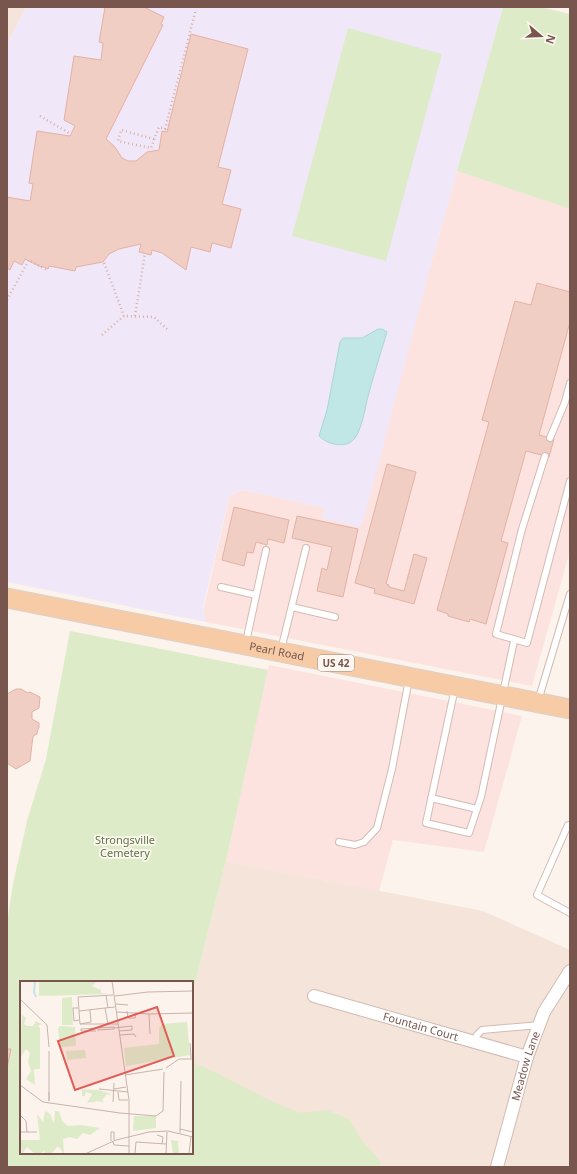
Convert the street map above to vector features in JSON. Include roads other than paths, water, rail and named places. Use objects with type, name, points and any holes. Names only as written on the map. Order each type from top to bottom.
[{"type":"main road","name":"Pearl Road","points":[[7,598],[570,709]]},
{"type":"street","name":"Meadow Lane","points":[[496,1167],[527,1057],[544,1012],[570,971]]},
{"type":"street","name":"Fountain Court","points":[[314,996],[527,1057]]},
{"type":"lane","points":[[550,438],[565,402],[570,383]]},
{"type":"lane","points":[[545,456],[522,528],[496,634],[527,643],[570,482]]},
{"type":"lane","points":[[280,652],[306,548]]},
{"type":"lane","points":[[245,645],[266,550]]},
{"type":"lane","points":[[221,587],[256,595]]},
{"type":"lane","points":[[538,703],[570,594]]},
{"type":"lane","points":[[292,607],[336,617]]},
{"type":"lane","points":[[456,686],[426,823],[469,833],[481,797],[501,695],[514,640]]},
{"type":"lane","points":[[339,842],[355,845],[364,842],[377,828],[392,769],[410,677]]},
{"type":"lane","points":[[431,798],[477,809]]},
{"type":"lane","points":[[570,825],[568,825],[537,895],[570,912]]},
{"type":"lane","points":[[474,1042],[482,1030],[540,1025]]},
{"type":"water","points":[[378,329],[382,329],[387,332],[359,430],[355,438],[351,442],[342,445],[322,439],[319,436],[327,410],[340,342],[343,338],[362,338]]},
{"type":"park label","name":"Strongsville Cemetery","points":[[125,846]]}]
